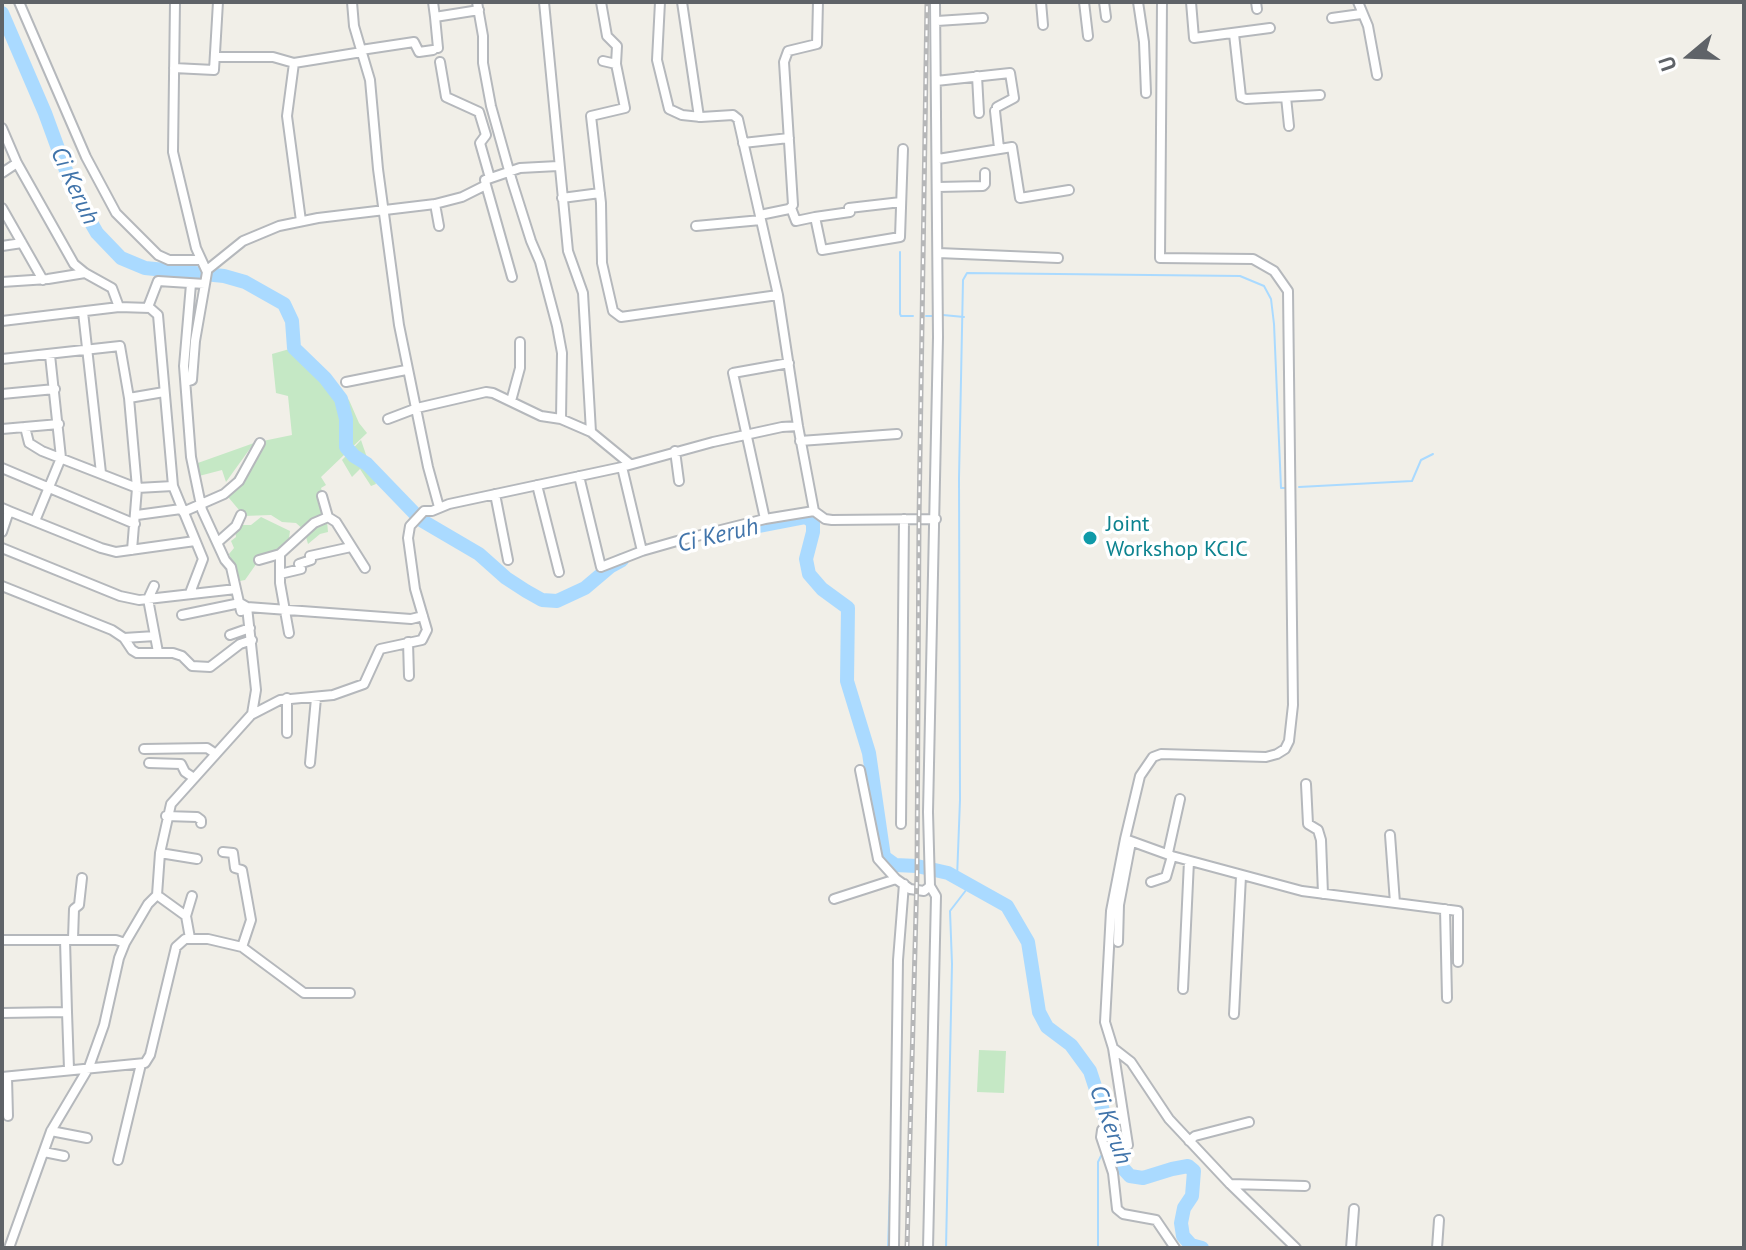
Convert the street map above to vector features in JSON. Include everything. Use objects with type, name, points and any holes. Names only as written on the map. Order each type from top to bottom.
[{"type":"street","points":[[19,2],[86,157],[116,213],[158,255],[169,260],[199,260]]},
{"type":"street","points":[[175,2],[173,152],[199,260],[206,277],[188,381],[191,457],[204,504],[221,540],[225,560],[231,567],[243,606],[256,690],[251,715]]},
{"type":"street","points":[[174,68],[214,70],[218,2]]},
{"type":"street","points":[[352,2],[354,26],[370,80],[383,211],[406,370],[439,507]]},
{"type":"street","points":[[215,57],[273,57],[294,63],[414,42],[419,52],[436,49],[433,2]]},
{"type":"street","points":[[544,2],[568,251],[583,293],[591,432]]},
{"type":"street","points":[[601,2],[607,36],[617,46],[616,64],[625,108],[591,116],[600,193],[602,263],[611,305],[617,315],[778,295]]},
{"type":"street","points":[[660,2],[657,51],[666,103],[673,113],[699,117],[733,115],[738,119],[778,295],[814,511],[832,520],[936,519]]},
{"type":"street","points":[[682,2],[699,117]]},
{"type":"street","points":[[818,2],[817,44],[788,51],[784,62],[791,208],[796,221],[850,212],[849,208],[901,202]]},
{"type":"street","points":[[928,1248],[936,896],[930,886],[928,812],[936,519],[938,159],[935,2]]},
{"type":"street","points":[[1041,2],[1043,25]]},
{"type":"street","points":[[1084,2],[1088,36]]},
{"type":"street","points":[[1104,2],[1106,17]]},
{"type":"street","points":[[1138,2],[1144,42],[1146,93]]},
{"type":"street","points":[[1118,942],[1119,905],[1140,776],[1153,757],[1161,754],[1266,757],[1277,754],[1285,749],[1289,741],[1293,705],[1288,291],[1274,271],[1253,259],[1160,258],[1162,2]]},
{"type":"street","points":[[1191,2],[1194,38],[1270,28]]},
{"type":"street","points":[[1361,3],[1377,75]]},
{"type":"street","points":[[435,17],[478,6],[483,63],[509,171],[540,262],[557,326],[562,353],[561,419]]},
{"type":"street","points":[[1332,18],[1361,14]]},
{"type":"street","points":[[937,21],[983,18]]},
{"type":"street","points":[[1234,34],[1241,97],[1320,95]]},
{"type":"street","points":[[603,61],[616,64]]},
{"type":"street","points":[[440,62],[446,97],[479,112],[486,135],[480,143],[512,277]]},
{"type":"street","points":[[294,63],[287,116],[301,218]]},
{"type":"street","points":[[936,81],[1010,73],[1014,98],[996,109],[999,148]]},
{"type":"street","points":[[977,76],[979,113]]},
{"type":"street","points":[[1286,97],[1289,126]]},
{"type":"street","points":[[2,128],[17,163],[68,254],[85,273],[112,288],[119,307]]},
{"type":"street","points":[[743,143],[789,138]]},
{"type":"street","points":[[938,159],[1008,146],[1013,148],[1022,198],[1069,190]]},
{"type":"street","points":[[815,217],[822,250],[900,237],[903,149]]},
{"type":"street","points":[[2,173],[17,163]]},
{"type":"street","points":[[148,307],[158,281],[191,284],[206,277],[243,241],[301,218],[435,204],[462,197],[509,171],[558,166]]},
{"type":"street","points":[[938,187],[983,186],[985,173]]},
{"type":"street","points":[[562,198],[600,193]]},
{"type":"street","points":[[435,204],[439,226]]},
{"type":"street","points":[[2,208],[43,280]]},
{"type":"street","points":[[696,226],[760,217],[791,208]]},
{"type":"street","points":[[2,246],[22,243]]},
{"type":"street","points":[[938,253],[1058,258]]},
{"type":"street","points":[[2,282],[43,280],[85,273]]},
{"type":"street","points":[[188,381],[184,366],[191,284]]},
{"type":"street","points":[[2,321],[119,307],[148,307],[158,315],[173,486],[204,561],[190,593]]},
{"type":"street","points":[[83,312],[101,473]]},
{"type":"street","points":[[511,401],[520,368],[520,342]]},
{"type":"street","points":[[2,359],[120,346],[129,398],[137,488],[132,550]]},
{"type":"street","points":[[35,521],[61,458],[50,355]]},
{"type":"street","points":[[765,519],[733,373],[789,363]]},
{"type":"street","points":[[163,367],[184,366]]},
{"type":"street","points":[[346,382],[406,370]]},
{"type":"street","points":[[2,394],[55,389]]},
{"type":"street","points":[[129,398],[164,392]]},
{"type":"street","points":[[388,419],[417,408],[486,392],[541,416],[561,419],[591,432],[626,466],[642,551]]},
{"type":"street","points":[[2,429],[59,424]]},
{"type":"street","points":[[9,1248],[51,1131],[104,1025],[122,942],[157,895],[166,816],[176,797],[190,775],[251,715],[265,706],[287,698],[333,695],[364,684],[380,649],[422,640],[427,630],[415,589],[408,538],[415,521],[424,511],[626,466],[675,451],[798,426]]},
{"type":"street","points":[[25,427],[32,447],[137,488],[173,486]]},
{"type":"street","points":[[800,441],[897,434]]},
{"type":"street","points":[[2,468],[48,489],[136,520],[182,511],[224,494],[239,481],[260,443]]},
{"type":"street","points":[[675,451],[679,481]]},
{"type":"street","points":[[579,476],[601,567],[642,551],[765,519],[814,511]]},
{"type":"street","points":[[537,485],[559,572]]},
{"type":"street","points":[[495,494],[508,560]]},
{"type":"street","points":[[322,496],[328,517],[336,522],[365,568]]},
{"type":"street","points":[[2,532],[6,510],[116,552],[195,541]]},
{"type":"street","points":[[221,540],[240,522],[241,515]]},
{"type":"street","points":[[259,560],[286,549],[314,523],[328,517]]},
{"type":"street","points":[[901,824],[904,519]]},
{"type":"street","points":[[280,574],[301,569],[299,564],[311,560],[310,556],[351,547]]},
{"type":"street","points":[[2,548],[120,596],[148,599],[236,589]]},
{"type":"street","points":[[286,549],[280,574],[289,633]]},
{"type":"street","points":[[2,586],[112,630],[137,653],[182,656],[192,666],[208,667],[250,640]]},
{"type":"street","points":[[154,586],[148,599],[158,652]]},
{"type":"street","points":[[182,615],[243,606],[411,619],[423,616]]},
{"type":"street","points":[[230,635],[247,629]]},
{"type":"street","points":[[124,638],[155,636]]},
{"type":"street","points":[[408,642],[409,676]]},
{"type":"street","points":[[287,698],[287,733]]},
{"type":"street","points":[[310,763],[316,698]]},
{"type":"street","points":[[144,749],[213,752]]},
{"type":"street","points":[[149,763],[181,764],[190,775]]},
{"type":"street","points":[[860,770],[878,859],[910,889],[924,891],[930,886]]},
{"type":"street","points":[[1306,784],[1308,824],[1318,830],[1321,840],[1323,894]]},
{"type":"street","points":[[1151,882],[1166,877],[1180,799]]},
{"type":"street","points":[[166,816],[197,817],[201,823]]},
{"type":"street","points":[[1390,835],[1395,903]]},
{"type":"street","points":[[1128,840],[1241,876],[1323,894],[1458,911],[1458,962]]},
{"type":"street","points":[[1128,840],[1111,911],[1105,1022],[1113,1048],[1128,1145]]},
{"type":"street","points":[[223,852],[233,853],[235,868],[242,870],[251,920],[242,947]]},
{"type":"street","points":[[160,853],[197,859]]},
{"type":"street","points":[[1183,989],[1189,861]]},
{"type":"street","points":[[1234,1014],[1241,876]]},
{"type":"street","points":[[69,1069],[69,940],[74,909],[79,905],[82,878]]},
{"type":"street","points":[[834,899],[900,881]]},
{"type":"street","points":[[894,1248],[900,881]]},
{"type":"street","points":[[157,895],[186,916]]},
{"type":"street","points":[[190,938],[186,916],[192,896]]},
{"type":"street","points":[[1445,909],[1447,998]]},
{"type":"street","points":[[8,1116],[5,1077],[145,1063],[150,1055],[176,947],[190,938],[242,947],[304,993],[350,993]]},
{"type":"street","points":[[2,940],[122,942]]},
{"type":"street","points":[[2,1013],[67,1012]]},
{"type":"street","points":[[1113,1048],[1131,1062],[1154,1099],[1230,1184],[1296,1248]]},
{"type":"street","points":[[118,1160],[141,1064]]},
{"type":"street","points":[[1121,1110],[1102,1130],[1101,1140],[1113,1173],[1117,1209],[1123,1214],[1156,1220],[1175,1248]]},
{"type":"street","points":[[1192,1138],[1249,1122]]},
{"type":"street","points":[[51,1131],[87,1138]]},
{"type":"street","points":[[44,1152],[64,1156]]},
{"type":"street","points":[[1230,1184],[1305,1186]]},
{"type":"street","points":[[1351,1248],[1354,1209]]},
{"type":"street","points":[[1437,1248],[1439,1220]]},
{"type":"green space","points":[[300,346],[330,386],[349,400],[367,433],[321,477],[326,485],[321,488],[331,517],[327,521],[328,532],[320,534],[308,544],[304,530],[296,523],[282,522],[271,515],[244,516],[224,492],[258,442],[292,435],[288,396],[276,393],[272,354]]},
{"type":"green space","points":[[361,440],[376,484],[371,486],[360,469],[352,477],[342,460]]},
{"type":"green space","points":[[254,443],[226,482],[222,470],[199,476],[195,464]]},
{"type":"green space","points":[[261,517],[290,531],[289,538],[275,552],[259,560],[245,580],[240,581],[229,554],[234,548],[231,541],[240,525],[251,525]]},
{"type":"green space","points":[[979,1050],[1006,1051],[1004,1093],[977,1092]]},
{"type":"waterway","name":"Ci Keruh","points":[[2,13],[45,113],[75,195],[97,233],[121,258],[145,268],[224,276],[245,282],[284,304],[292,321],[294,348],[325,378],[341,399],[346,419],[346,447],[367,464],[421,520],[479,554],[526,591],[542,600],[557,601],[585,588],[622,560]]},
{"type":"waterway","points":[[900,252],[900,314],[913,316]]},
{"type":"waterway","points":[[957,878],[960,800],[959,478],[963,280],[967,273],[1240,276],[1264,286],[1271,299],[1274,324],[1281,488],[1285,488]]},
{"type":"waterway","points":[[943,315],[964,317]]},
{"type":"waterway","points":[[926,316],[932,316]]},
{"type":"waterway","points":[[1299,487],[1412,481],[1421,460],[1433,454]]},
{"type":"waterway","name":"Ci Keruh","points":[[723,533],[806,517],[813,522],[806,559],[809,574],[822,589],[848,608],[847,681],[869,753],[884,857],[895,865],[948,873],[1007,906],[1028,942],[1039,1012],[1047,1027],[1071,1045],[1090,1071],[1121,1166],[1130,1176],[1143,1178],[1188,1166],[1194,1171],[1192,1196],[1184,1208],[1181,1223],[1183,1236],[1191,1245],[1202,1248]]},
{"type":"waterway","points":[[946,1248],[952,964],[950,911],[970,885]]},
{"type":"waterway","points":[[888,1248],[892,1128]]},
{"type":"waterway","name":"Ci Keruh","points":[[1110,1151],[1115,1148]]},
{"type":"waterway","points":[[1098,1248],[1098,1162],[1101,1156]]},
{"type":"railway","points":[[907,1248],[917,874],[927,2]]},
{"type":"place","name":"Joint Workshop KCIC","points":[[1090,538]]}]
